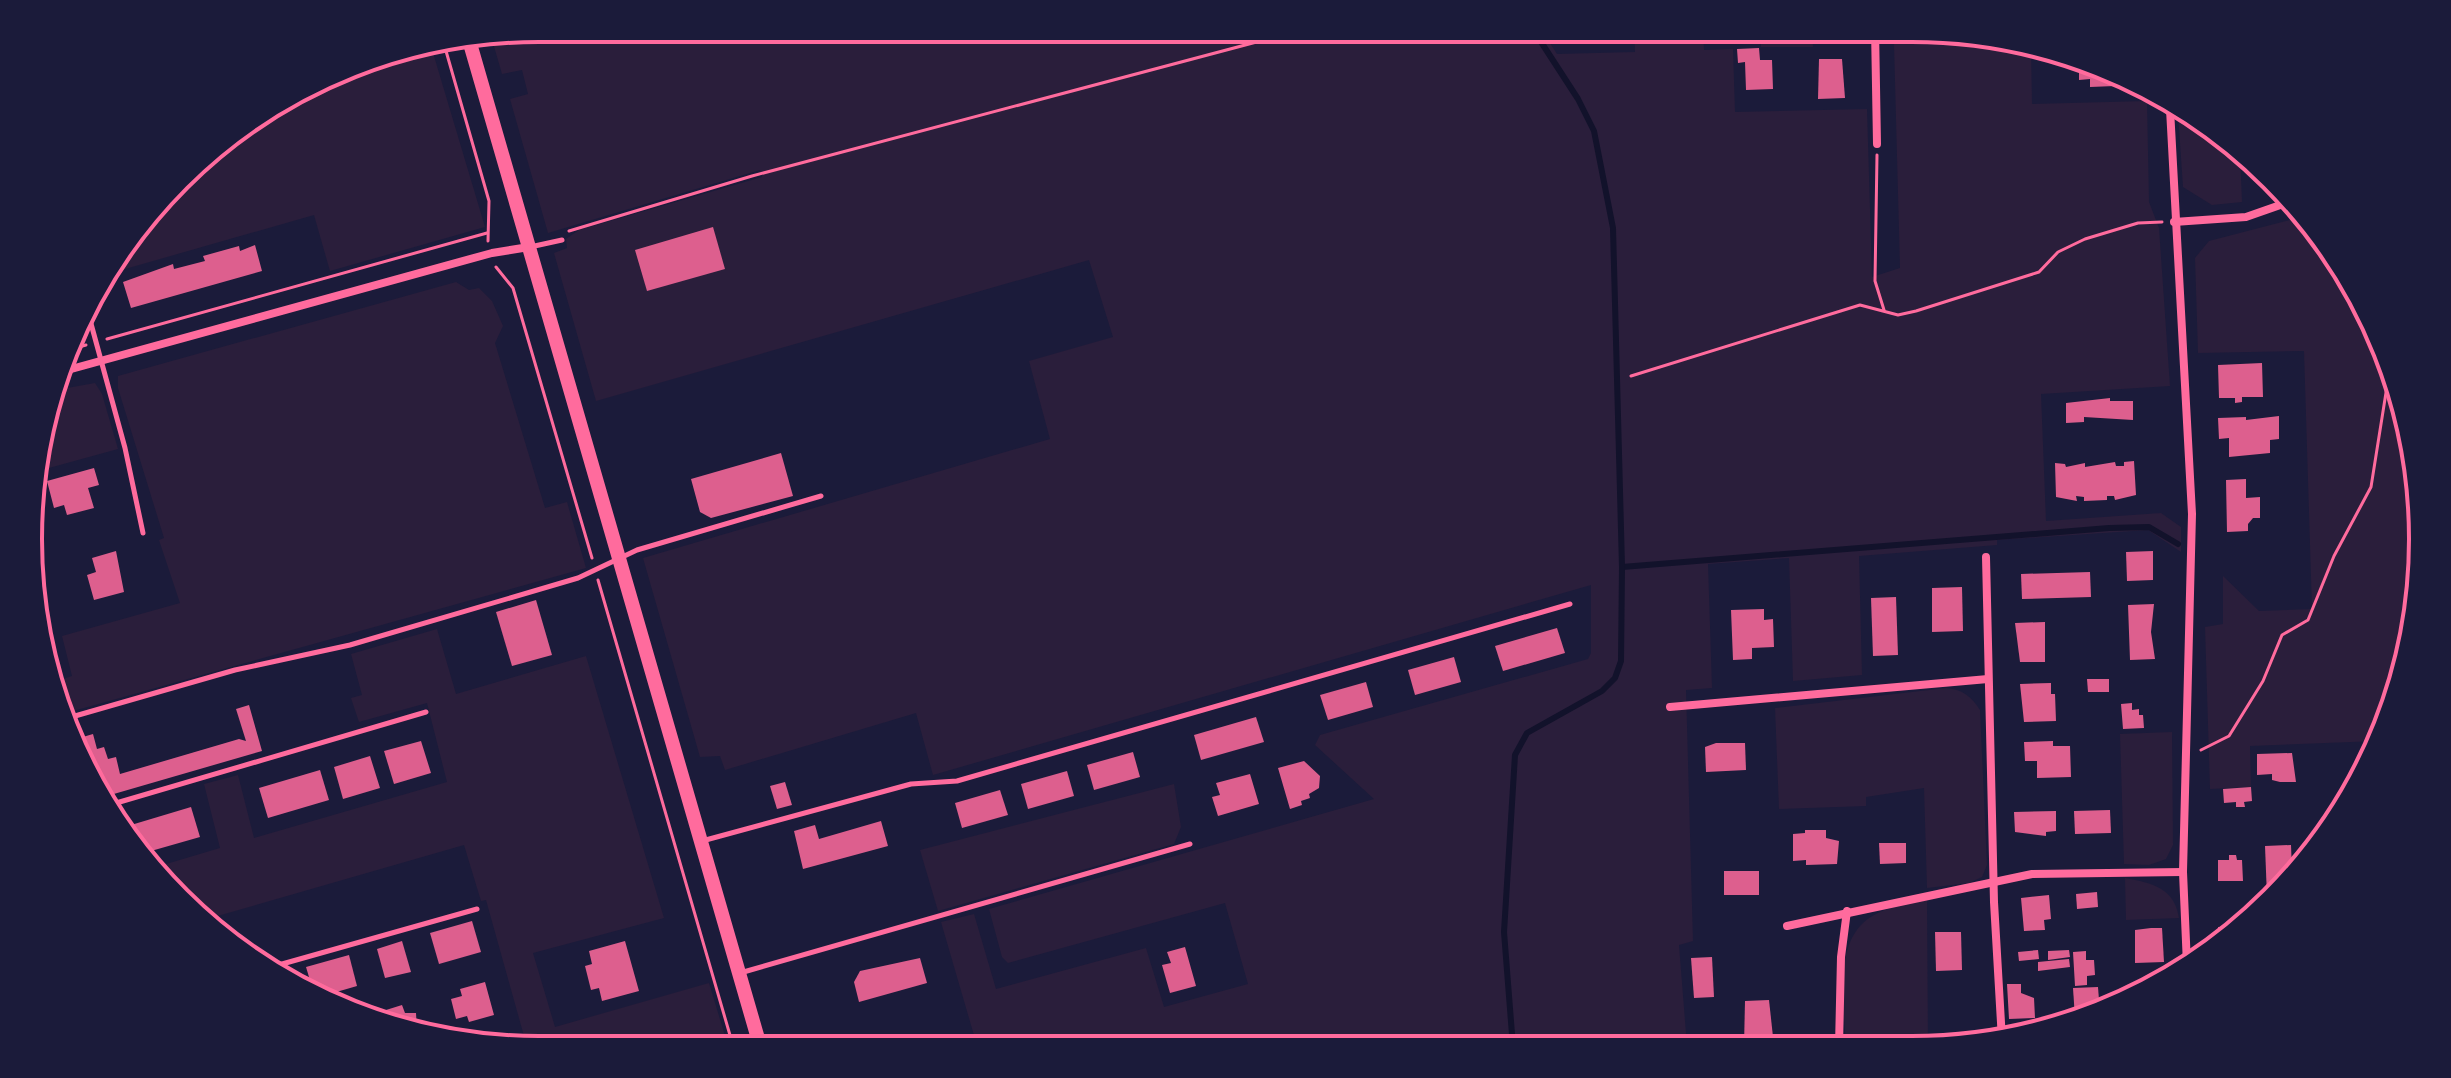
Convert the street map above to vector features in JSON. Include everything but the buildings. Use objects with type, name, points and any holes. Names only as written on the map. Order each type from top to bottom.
[{"type":"main road","points":[[471,47],[757,1036]]},
{"type":"street","points":[[1875,42],[1877,144]]},
{"type":"street","points":[[2170,115],[2192,514],[2183,872],[2186,953]]},
{"type":"street","points":[[2174,222],[2246,217],[2280,205]]},
{"type":"street","points":[[72,369],[492,253],[529,247]]},
{"type":"street","points":[[1986,557],[1994,881],[2001,1027]]},
{"type":"street","points":[[1670,707],[1988,679]]},
{"type":"street","points":[[1787,926],[1994,881],[2088,871],[2183,872]]},
{"type":"street","points":[[1839,1036],[1841,957],[1847,911]]},
{"type":"lane","points":[[529,247],[562,240]]},
{"type":"lane","points":[[91,324],[143,533]]},
{"type":"lane","points":[[75,716],[235,670],[350,645],[595,570],[637,550],[821,496]]},
{"type":"lane","points":[[701,841],[911,784],[957,781],[1570,604]]},
{"type":"lane","points":[[118,802],[426,712]]},
{"type":"lane","points":[[739,974],[1190,844]]},
{"type":"lane","points":[[282,964],[477,909]]},
{"type":"path","points":[[562,240],[577,227],[752,176],[1256,42]]},
{"type":"path","points":[[446,51],[489,201],[487,233],[492,253],[498,271],[513,288],[730,1036]]},
{"type":"path","points":[[1877,144],[1875,281],[1884,310]]},
{"type":"path","points":[[1631,376],[1860,305],[1898,315],[1907,313],[2039,272],[2058,252],[2115,228],[2138,223],[2174,222]]},
{"type":"path","points":[[107,339],[487,233]]},
{"type":"path","points":[[81,346],[86,345]]},
{"type":"path","points":[[2185,758],[2229,736],[2263,681],[2282,635],[2308,620],[2334,556],[2371,487],[2386,390]]},
{"type":"shaded area","points":[[1549,42],[1557,54],[1635,52],[1635,42],[1704,42],[1704,50],[1733,49],[1735,112],[1867,109],[1872,277],[1900,268],[1894,44],[1945,43],[2031,57],[2032,104],[2147,102],[2149,202],[2159,228],[2170,386],[2041,394],[2046,521],[2161,513],[2181,527],[2181,552],[2148,530],[1997,540],[1997,545],[1859,556],[1862,675],[1793,681],[1789,558],[1708,564],[1712,688],[1686,690],[1693,941],[1679,945],[1686,1036],[974,1036],[941,922],[974,914],[996,989],[1146,948],[1164,1007],[1248,984],[1225,903],[1008,963],[1002,957],[989,909],[1374,799],[1315,745],[1320,735],[1588,659],[1591,653],[1591,585],[933,775],[916,713],[725,770],[720,756],[700,757],[643,558],[1050,439],[1029,361],[1113,337],[1089,260],[596,401],[554,253],[567,248],[566,239],[579,230],[762,177],[760,170],[548,233],[510,99],[528,94],[522,70],[502,74],[493,44]]},
{"type":"shaded area","points":[[1761,42],[1813,42],[1813,47],[1761,47]]},
{"type":"shaded area","points":[[433,54],[485,227],[330,271],[314,215],[122,270],[165,211],[211,165],[263,126],[319,93],[349,80],[379,68]]},
{"type":"shaded area","points":[[2178,120],[2241,166],[2242,202],[2212,205],[2183,187]]},
{"type":"shaded area","points":[[2293,219],[2325,263],[2358,319],[2383,379],[2405,474],[2409,539],[2405,604],[2399,636],[2383,699],[2366,741],[2250,746],[2251,787],[2210,789],[2205,627],[2223,624],[2223,576],[2259,611],[2312,609],[2304,351],[2198,353],[2195,258],[2209,241]]},
{"type":"shaded area","points":[[456,282],[469,290],[479,288],[492,301],[503,326],[495,343],[545,508],[567,502],[586,568],[73,711],[62,679],[72,676],[62,636],[180,603],[159,540],[164,538],[118,388],[118,376]]},
{"type":"shaded area","points":[[95,383],[102,394],[118,449],[47,469],[59,410],[65,388]]},
{"type":"shaded area","points":[[437,629],[456,694],[586,656],[664,918],[533,953],[555,1027],[709,983],[725,1036],[524,1036],[486,900],[481,901],[464,845],[215,917],[165,867],[163,865],[220,848],[204,784],[238,775],[254,838],[447,782],[427,703],[359,722],[351,698],[362,695],[351,654]]},
{"type":"shaded area","points":[[1946,688],[1966,694],[1980,710],[1987,865],[1982,877],[1969,883],[1927,888],[1924,788],[1866,797],[1866,806],[1779,809],[1775,708]]},
{"type":"shaded area","points":[[2172,732],[2173,845],[2166,859],[2149,865],[2124,864],[2120,734]]},
{"type":"shaded area","points":[[1174,784],[1181,827],[1174,844],[938,911],[920,850]]},
{"type":"shaded area","points":[[2125,878],[2145,882],[2167,893],[2179,918],[2126,920]]},
{"type":"shaded area","points":[[1927,900],[1928,1036],[1845,1036],[1843,972],[1852,937],[1863,923],[1895,907]]},
{"type":"waterway","points":[[1512,1036],[1504,932],[1515,755],[1527,733],[1602,691],[1615,678],[1621,661],[1622,567],[1613,228],[1594,131],[1578,99],[1541,42]]},
{"type":"waterway","points":[[1622,567],[2109,528],[2149,527],[2178,544]]}]
